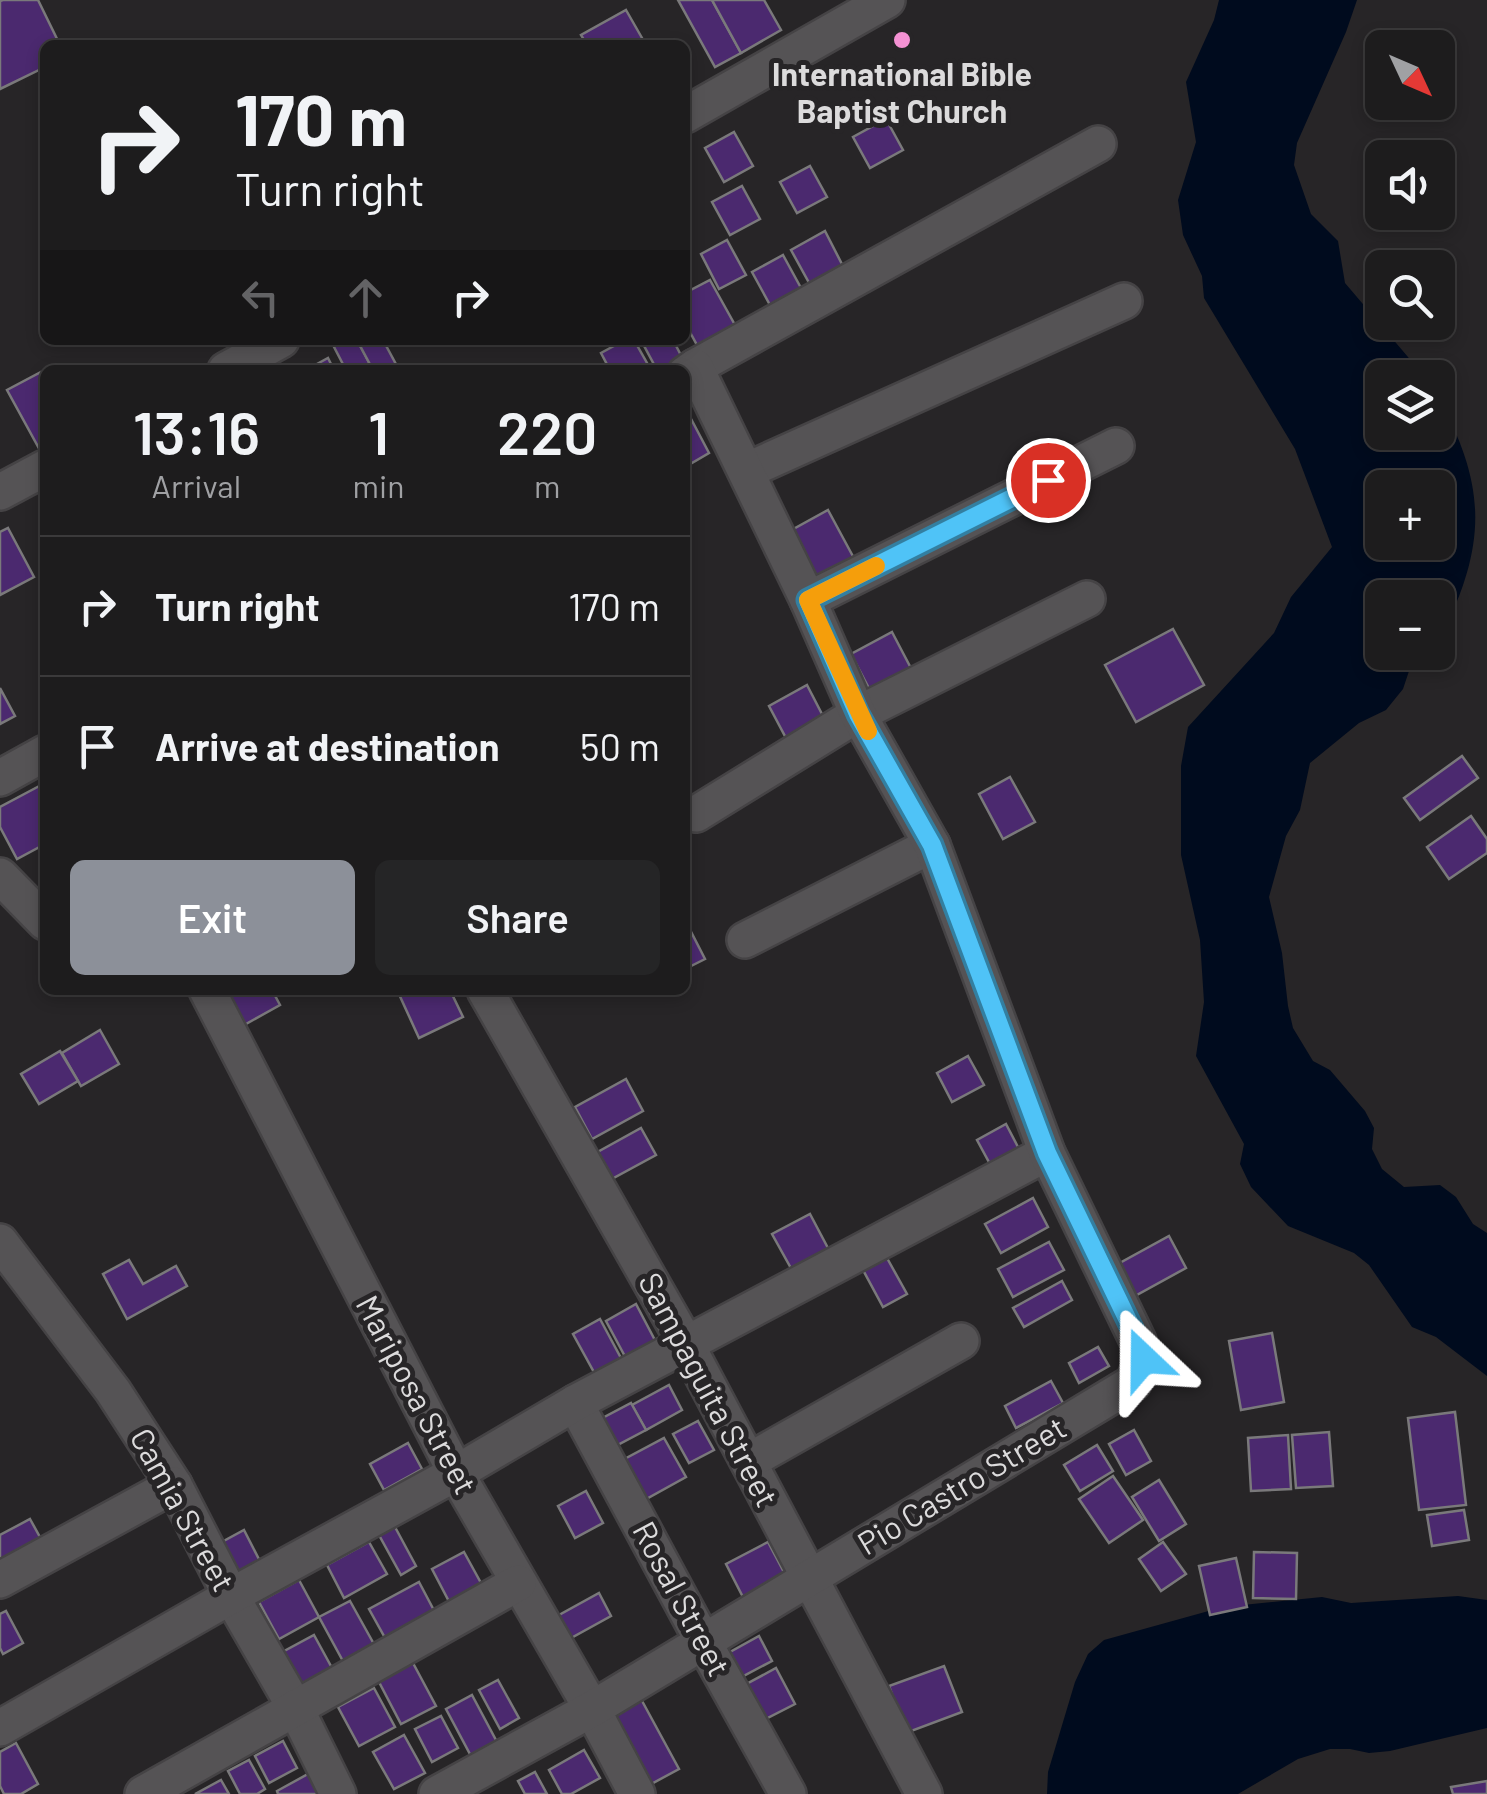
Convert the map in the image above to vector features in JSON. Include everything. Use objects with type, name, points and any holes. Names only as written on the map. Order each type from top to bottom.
[{"type":"street","points":[[690,112],[887,0]]},
{"type":"street","points":[[690,370],[1098,144]]},
{"type":"street","points":[[746,472],[1124,301]]},
{"type":"street","points":[[235,365],[273,345]]},
{"type":"street","name":"Pio Castro Street","points":[[438,1794],[482,1783],[592,1710],[1133,1383],[1144,1359],[1047,1153],[932,845],[858,714],[746,472],[690,370]]},
{"type":"street","points":[[808,600],[1116,446]]},
{"type":"street","points":[[0,492],[40,471]]},
{"type":"street","points":[[696,814],[858,714],[1087,599]]},
{"type":"street","points":[[0,778],[40,756]]},
{"type":"street","points":[[745,940],[932,845]]},
{"type":"street","points":[[0,876],[40,917]]},
{"type":"street","name":"Mariposa Street","points":[[211,995],[456,1473],[637,1794]]},
{"type":"street","name":"Sampaguita Street","points":[[488,995],[686,1344],[924,1794]]},
{"type":"street","points":[[0,1728],[576,1403],[1047,1153]]},
{"type":"street","name":"Camia Street","points":[[0,1242],[113,1391],[174,1485],[338,1794]]},
{"type":"street","points":[[749,1461],[960,1341]]},
{"type":"street","name":"Rosal Street","points":[[576,1403],[788,1794]]},
{"type":"street","points":[[0,1580],[174,1485]]},
{"type":"street","points":[[144,1794],[518,1583]]},
{"type":"water","points":[[1219,0],[1357,0],[1297,143],[1294,165],[1311,214],[1338,241],[1345,283],[1365,306],[1365,340],[1394,340],[1411,360],[1365,360],[1365,450],[1455,450],[1455,432],[1473,487],[1473,543],[1455,606],[1455,580],[1365,580],[1365,670],[1410,670],[1403,689],[1386,710],[1359,723],[1310,763],[1300,810],[1286,836],[1269,897],[1293,1028],[1313,1061],[1330,1070],[1365,1111],[1374,1128],[1372,1149],[1382,1169],[1404,1187],[1440,1185],[1456,1197],[1473,1224],[1487,1233],[1487,1376],[1436,1337],[1412,1327],[1369,1265],[1354,1253],[1288,1226],[1251,1187],[1240,1164],[1244,1144],[1196,1056],[1204,1002],[1200,940],[1181,855],[1181,766],[1188,727],[1274,633],[1291,597],[1332,547],[1295,449],[1204,298],[1202,276],[1183,235],[1178,200],[1196,142],[1186,82]]},
{"type":"water","points":[[1458,1596],[1487,1600],[1487,1728],[1390,1751],[1330,1749],[1298,1759],[1238,1794],[1047,1794],[1048,1772],[1075,1682],[1088,1654],[1104,1640],[1223,1607],[1322,1597],[1351,1603]]},
{"type":"building","points":[[38,0],[58,40],[40,40],[40,69],[0,89],[0,1]]},
{"type":"building","points":[[678,0],[712,0],[741,53],[715,67]]},
{"type":"building","points":[[712,0],[764,0],[781,30],[741,53]]},
{"type":"building","points":[[626,10],[643,40],[584,40],[581,35]]},
{"type":"building","points":[[886,119],[903,150],[870,168],[853,137]]},
{"type":"building","points":[[734,132],[753,166],[724,182],[705,148]]},
{"type":"building","points":[[810,166],[827,197],[797,213],[780,182]]},
{"type":"building","points":[[742,186],[760,219],[730,235],[712,202]]},
{"type":"building","points":[[825,231],[846,272],[813,290],[791,250]]},
{"type":"building","points":[[727,240],[746,275],[719,289],[701,254]]},
{"type":"building","points":[[783,255],[801,288],[770,305],[752,272]]},
{"type":"building","points":[[710,280],[735,325],[697,345],[690,332],[690,290]]},
{"type":"building","points":[[333,345],[360,345],[370,365],[343,365]]},
{"type":"building","points":[[360,345],[386,345],[396,365],[370,365]]},
{"type":"building","points":[[616,345],[637,345],[648,365],[607,365],[601,353]]},
{"type":"building","points":[[644,345],[676,345],[686,365],[654,365]]},
{"type":"building","points":[[40,373],[40,450],[7,390]]},
{"type":"building","points":[[690,417],[709,453],[690,464]]},
{"type":"building","points":[[828,510],[856,562],[816,584],[788,532]]},
{"type":"building","points":[[8,528],[34,577],[0,595],[0,532]]},
{"type":"building","points":[[1173,629],[1204,685],[1136,722],[1105,665]]},
{"type":"building","points":[[892,632],[914,674],[873,696],[851,654]]},
{"type":"building","points":[[807,685],[824,718],[786,738],[769,706]]},
{"type":"building","points":[[0,688],[15,716],[0,724]]},
{"type":"building","points":[[1462,756],[1478,778],[1420,820],[1404,798]]},
{"type":"building","points":[[1010,777],[1035,822],[1003,839],[979,794]]},
{"type":"building","points":[[40,786],[40,847],[17,859],[0,827],[0,807]]},
{"type":"building","points":[[1471,816],[1487,839],[1487,853],[1449,879],[1427,847]]},
{"type":"building","points":[[690,930],[705,959],[690,966]]},
{"type":"building","points":[[230,995],[275,995],[280,1005],[237,1029],[220,1001]]},
{"type":"building","points":[[399,995],[452,995],[463,1017],[419,1038]]},
{"type":"building","points":[[100,1030],[119,1064],[81,1086],[62,1053]]},
{"type":"building","points":[[60,1051],[78,1081],[39,1104],[21,1074]]},
{"type":"building","points":[[968,1056],[984,1085],[952,1102],[937,1073]]},
{"type":"building","points":[[626,1079],[643,1111],[592,1139],[575,1107]]},
{"type":"building","points":[[1006,1124],[1019,1149],[990,1164],[977,1140]]},
{"type":"building","points":[[641,1128],[656,1155],[608,1181],[594,1154]]},
{"type":"building","points":[[1033,1198],[1048,1227],[1001,1253],[985,1224]]},
{"type":"building","points":[[810,1214],[829,1250],[792,1270],[772,1234]]},
{"type":"building","points":[[1169,1236],[1186,1268],[1124,1302],[1107,1270]]},
{"type":"building","points":[[1049,1242],[1064,1270],[1013,1297],[998,1269]]},
{"type":"building","points":[[887,1258],[907,1294],[883,1307],[863,1270]]},
{"type":"building","points":[[129,1260],[143,1284],[176,1266],[187,1286],[127,1319],[103,1274]]},
{"type":"building","points":[[1062,1281],[1072,1300],[1024,1327],[1013,1308]]},
{"type":"building","points":[[636,1304],[658,1346],[628,1362],[606,1321]]},
{"type":"building","points":[[600,1319],[622,1360],[595,1374],[573,1334]]},
{"type":"building","points":[[1272,1333],[1284,1402],[1241,1410],[1229,1341]]},
{"type":"building","points":[[1098,1347],[1109,1366],[1079,1383],[1069,1363]]},
{"type":"building","points":[[1051,1381],[1063,1403],[1016,1428],[1005,1406]]},
{"type":"building","points":[[669,1385],[682,1410],[646,1430],[632,1405]]},
{"type":"building","points":[[631,1403],[646,1430],[608,1450],[593,1423]]},
{"type":"building","points":[[1455,1412],[1466,1505],[1419,1510],[1408,1418]]},
{"type":"building","points":[[698,1421],[714,1450],[689,1463],[673,1434]]},
{"type":"building","points":[[1134,1430],[1151,1461],[1126,1475],[1109,1444]]},
{"type":"building","points":[[1329,1432],[1333,1486],[1296,1488],[1292,1435]]},
{"type":"building","points":[[1288,1435],[1291,1489],[1251,1491],[1248,1438]]},
{"type":"building","points":[[664,1438],[686,1477],[639,1503],[617,1463]]},
{"type":"building","points":[[408,1443],[422,1469],[384,1490],[370,1464]]},
{"type":"building","points":[[1097,1445],[1113,1471],[1080,1491],[1064,1465]]},
{"type":"building","points":[[1113,1476],[1143,1520],[1109,1543],[1079,1499]]},
{"type":"building","points":[[1159,1480],[1186,1524],[1159,1541],[1132,1497]]},
{"type":"building","points":[[586,1491],[603,1523],[575,1538],[558,1506]]},
{"type":"building","points":[[1464,1510],[1469,1540],[1432,1546],[1427,1515]]},
{"type":"building","points":[[30,1519],[46,1548],[0,1574],[0,1535]]},
{"type":"building","points":[[395,1527],[416,1566],[401,1575],[379,1535]]},
{"type":"building","points":[[244,1530],[265,1571],[230,1590],[209,1549]]},
{"type":"building","points":[[369,1542],[387,1574],[344,1598],[327,1565]]},
{"type":"building","points":[[768,1542],[787,1578],[745,1601],[726,1564]]},
{"type":"building","points":[[1163,1542],[1186,1574],[1161,1591],[1139,1559]]},
{"type":"building","points":[[464,1552],[487,1594],[454,1611],[432,1569]]},
{"type":"building","points":[[1254,1552],[1297,1553],[1296,1599],[1253,1598]]},
{"type":"building","points":[[1236,1558],[1247,1607],[1210,1615],[1199,1566]]},
{"type":"building","points":[[299,1580],[319,1617],[279,1639],[259,1602]]},
{"type":"building","points":[[419,1582],[438,1618],[389,1645],[369,1609]]},
{"type":"building","points":[[599,1593],[611,1616],[562,1643],[550,1620]]},
{"type":"building","points":[[350,1601],[375,1646],[344,1663],[319,1617]]},
{"type":"building","points":[[6,1611],[23,1643],[3,1654],[0,1614]]},
{"type":"building","points":[[314,1635],[338,1679],[299,1700],[275,1656]]},
{"type":"building","points":[[759,1636],[772,1661],[734,1681],[721,1657]]},
{"type":"building","points":[[413,1663],[436,1706],[401,1724],[379,1682]]},
{"type":"building","points":[[944,1666],[962,1712],[906,1733],[889,1686]]},
{"type":"building","points":[[776,1668],[795,1704],[758,1723],[739,1688]]},
{"type":"building","points":[[498,1680],[519,1718],[500,1729],[479,1690]]},
{"type":"building","points":[[374,1688],[395,1727],[359,1746],[338,1707]]},
{"type":"building","points":[[472,1695],[497,1742],[471,1756],[446,1709]]},
{"type":"building","points":[[641,1699],[679,1769],[642,1789],[604,1719]]},
{"type":"building","points":[[441,1716],[458,1748],[432,1762],[415,1729]]},
{"type":"building","points":[[404,1735],[425,1773],[394,1789],[373,1752]]},
{"type":"building","points":[[283,1741],[297,1768],[269,1783],[255,1756]]},
{"type":"building","points":[[16,1743],[38,1784],[21,1794],[4,1794],[0,1786],[0,1752]]},
{"type":"building","points":[[584,1750],[600,1778],[571,1794],[562,1794],[549,1770]]},
{"type":"building","points":[[249,1760],[265,1789],[257,1794],[240,1794],[228,1771]]},
{"type":"building","points":[[535,1772],[547,1794],[525,1794],[518,1781]]},
{"type":"building","points":[[308,1774],[318,1794],[278,1794],[277,1791]]},
{"type":"building","points":[[221,1780],[229,1794],[195,1794]]},
{"type":"building","points":[[1487,1781],[1487,1794],[1453,1794],[1451,1787]]},
{"type":"slow traffic","points":[[868,731],[808,600],[876,566]]},
{"type":"place","name":"International Bible Baptist Church","points":[[902,40]]},
{"type":"route","points":[[1048,480],[808,600],[858,714],[932,845],[1047,1153],[1144,1359]]}]
